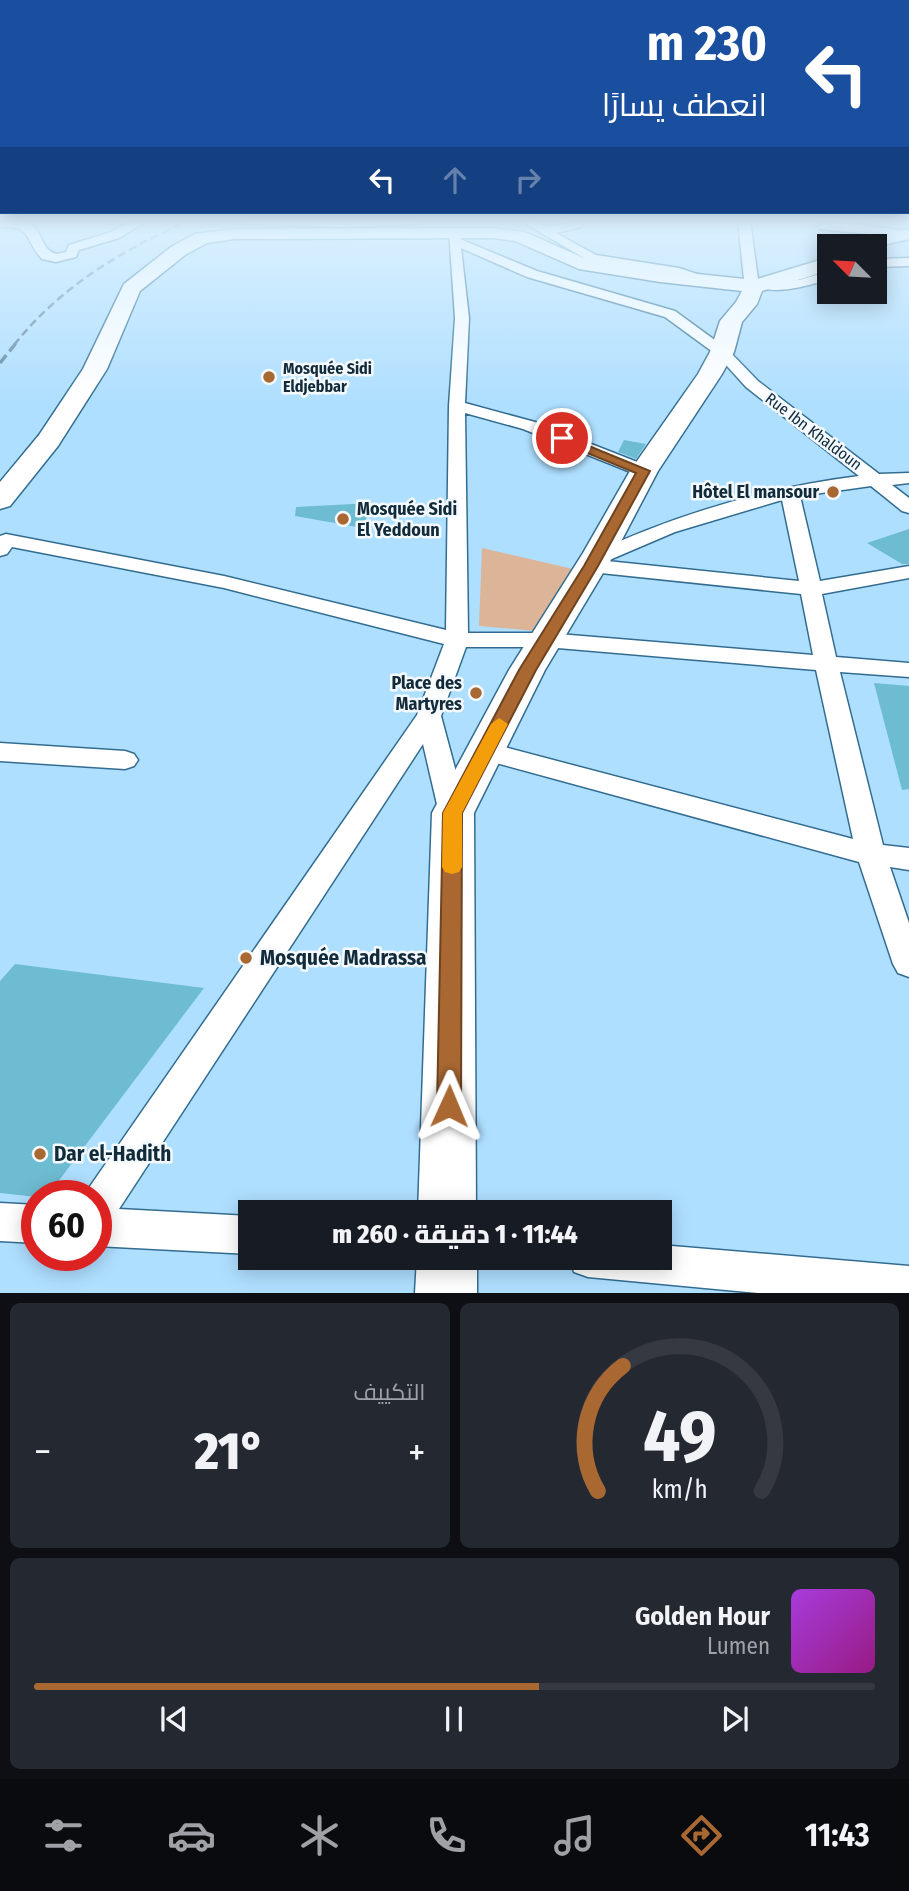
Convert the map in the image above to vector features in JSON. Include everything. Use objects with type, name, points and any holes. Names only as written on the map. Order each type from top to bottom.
[{"type":"main road","points":[[0,500],[49,440],[95,369],[131,288],[139,281]]},
{"type":"main road","points":[[721,281],[763,281]]},
{"type":"main road","points":[[447,1200],[453,813],[546,640],[643,471],[710,374],[722,352],[731,321],[746,304],[757,283],[761,281]]},
{"type":"main road","points":[[446,1293],[447,1270]]},
{"type":"street","points":[[112,1187],[429,716],[457,640],[457,406],[462,318],[458,281]]},
{"type":"street","name":"Rue Ibn Khaldoun","points":[[555,281],[670,314],[722,352],[752,384],[909,507]]},
{"type":"street","points":[[570,286],[575,281]]},
{"type":"street","points":[[757,283],[800,284],[809,281]]},
{"type":"street","points":[[457,406],[499,416],[587,447],[643,471]]},
{"type":"street","points":[[592,563],[627,544],[751,500],[876,479],[909,478]]},
{"type":"street","points":[[790,494],[812,589],[825,663],[871,854],[909,964]]},
{"type":"street","points":[[0,550],[6,540],[224,582],[457,640],[546,640],[909,670]]},
{"type":"street","points":[[592,563],[812,589],[909,572]]},
{"type":"street","points":[[429,716],[453,813]]},
{"type":"street","points":[[485,751],[871,854],[909,859]]},
{"type":"street","points":[[0,752],[125,760]]},
{"type":"street","points":[[0,1222],[21,1223]]},
{"type":"street","points":[[112,1228],[238,1234]]},
{"type":"street","points":[[672,1265],[909,1286]]},
{"type":"shaded area","points":[[482,548],[573,569],[536,631],[479,626]]},
{"type":"building","points":[[624,440],[646,444],[636,459],[618,452]]},
{"type":"building","name":"Mosquée Sidi El Yeddoun","points":[[372,503],[363,528],[295,516],[296,507]]},
{"type":"building","points":[[909,529],[909,564],[902,564],[867,543]]},
{"type":"building","points":[[874,683],[909,686],[909,789],[902,790]]},
{"type":"building","points":[[15,964],[204,988],[59,1180],[21,1180],[21,1195],[0,1193],[0,981]]},
{"type":"railway","points":[[14,345],[51,305],[81,281]]},
{"type":"railway","points":[[0,363],[16,343]]},
{"type":"slow traffic","points":[[452,867],[453,813],[499,724]]},
{"type":"place","name":"Mosquée Sidi Eldjebbar","points":[[269,377]]},
{"type":"place","name":"Hôtel El mansour","points":[[833,492]]},
{"type":"place","name":"Mosquée Sidi El Yeddoun","points":[[343,519]]},
{"type":"place","name":"Place des Martyres","points":[[476,693]]},
{"type":"place","name":"Mosquée Madrassa","points":[[246,958]]},
{"type":"place","name":"Dar el-Hadith","points":[[40,1154]]},
{"type":"route","points":[[449,1106],[453,813],[527,670],[591,566],[643,471],[562,438]]}]
